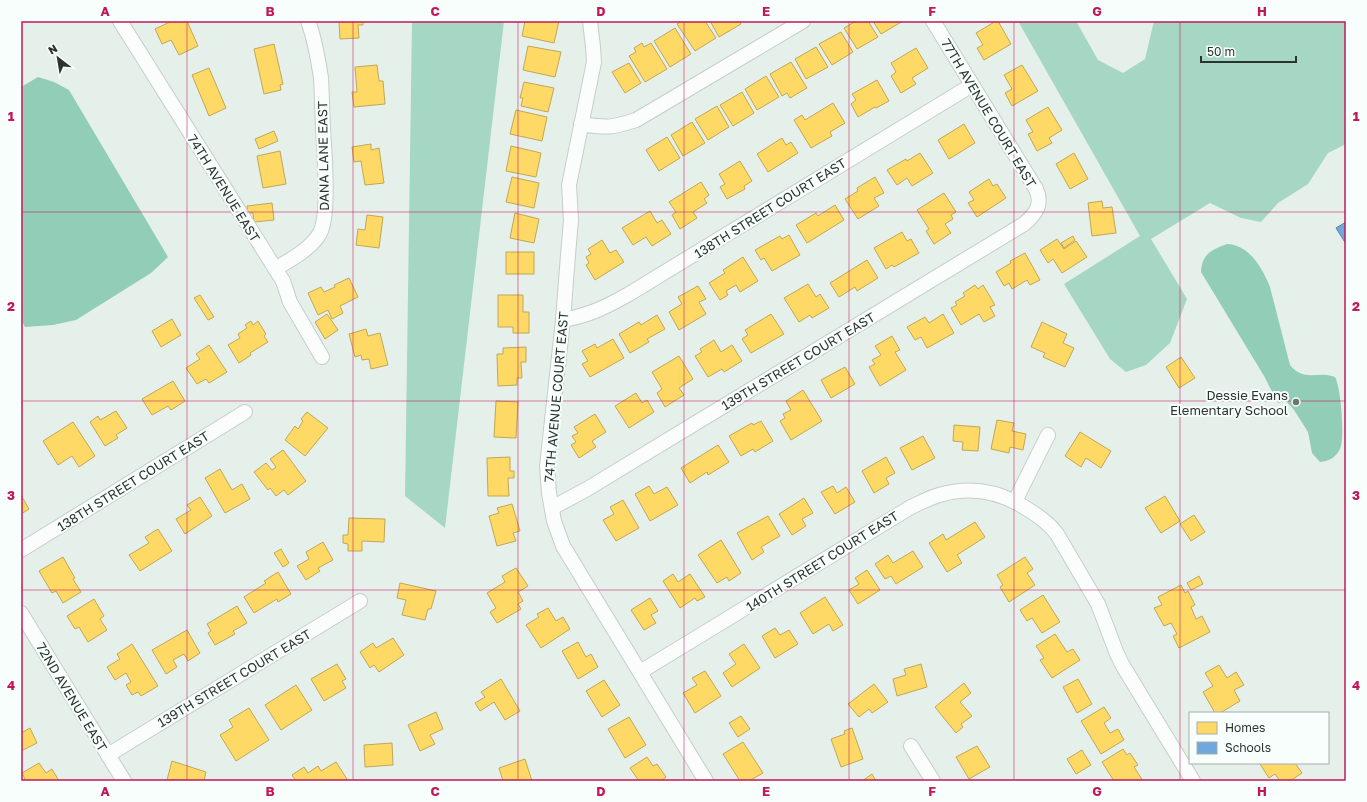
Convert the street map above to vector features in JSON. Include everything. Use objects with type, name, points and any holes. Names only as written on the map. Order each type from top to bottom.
[{"type":"street","name":"74TH AVENUE EAST","points":[[120,21],[283,281],[290,302],[322,357]]},
{"type":"street","name":"DANA LANE EAST","points":[[275,269],[308,247],[320,233],[323,223],[325,207],[325,171],[321,78],[316,49],[308,21]]},
{"type":"street","name":"74TH AVENUE COURT EAST","points":[[590,21],[594,47],[594,62],[569,185],[571,220],[563,320],[547,466],[549,494],[555,526],[563,546],[706,781]]},
{"type":"street","points":[[581,124],[602,128],[612,127],[636,120],[803,21]]},
{"type":"street","name":"77TH AVENUE COURT EAST","points":[[934,21],[1036,189],[1039,200],[1038,207]]},
{"type":"street","name":"138TH STREET COURT EAST","points":[[563,320],[590,314],[604,308],[972,84]]},
{"type":"street","name":"139TH STREET COURT EAST","points":[[552,508],[587,490],[1024,224],[1031,218],[1038,207]]},
{"type":"street","name":"138TH STREET COURT EAST","points":[[21,550],[245,412]]},
{"type":"street","points":[[1015,502],[1048,435]]},
{"type":"street","name":"140TH STREET COURT EAST","points":[[640,672],[911,506],[939,495],[956,491],[989,492],[1015,502],[1040,516],[1057,534],[1098,604],[1123,666],[1193,781]]},
{"type":"street","name":"139TH STREET COURT EAST","points":[[108,755],[360,601]]},
{"type":"street","name":"72ND AVENUE EAST","points":[[21,613],[124,781]]},
{"type":"street","points":[[911,746],[933,781]]},
{"type":"shaded area","points":[[412,21],[504,21],[445,528],[405,496]]},
{"type":"shaded area","points":[[1018,21],[1076,21],[1098,60],[1123,73],[1145,59],[1154,21],[1346,21],[1346,144],[1328,153],[1308,184],[1278,203],[1261,222],[1241,218],[1210,203],[1151,239],[1187,299],[1170,343],[1146,365],[1126,372],[1110,359],[1064,284],[1140,236]]},
{"type":"shaded area","points":[[38,77],[54,82],[69,90],[168,257],[151,273],[76,320],[53,325],[25,327],[21,320],[21,87]]},
{"type":"shaded area","points":[[1227,244],[1242,248],[1254,258],[1263,272],[1270,287],[1290,365],[1306,375],[1329,375],[1335,377],[1341,402],[1342,435],[1340,449],[1330,460],[1320,462],[1312,453],[1308,432],[1294,410],[1286,401],[1278,403],[1264,376],[1201,272],[1205,257],[1216,248]]},
{"type":"building: Homes","points":[[172,21],[187,21],[198,46],[179,55],[171,40],[162,44],[155,29]]},
{"type":"building: Homes","points":[[339,21],[363,21],[363,25],[358,25],[359,38],[340,39]]},
{"type":"building: Homes","points":[[525,21],[559,21],[554,43],[522,36]]},
{"type":"building: Homes","points":[[682,21],[705,21],[716,38],[695,51],[677,24]]},
{"type":"building: Homes","points":[[710,21],[739,21],[741,24],[719,37]]},
{"type":"building: Homes","points":[[856,21],[868,21],[878,37],[857,49],[844,28]]},
{"type":"building: Homes","points":[[873,21],[903,21],[881,34]]},
{"type":"building: Homes","points":[[998,21],[1011,44],[984,60],[977,48],[983,45],[976,33]]},
{"type":"building: Homes","points":[[675,28],[691,54],[670,67],[654,41]]},
{"type":"building: Homes","points":[[841,32],[853,52],[832,65],[819,44]]},
{"type":"building: Homes","points":[[642,43],[644,47],[651,43],[667,69],[645,82],[629,56],[636,52],[634,48]]},
{"type":"building: Homes","points":[[274,44],[283,84],[280,85],[281,90],[264,94],[254,49]]},
{"type":"building: Homes","points":[[528,46],[561,52],[555,77],[523,70]]},
{"type":"building: Homes","points":[[816,47],[828,67],[806,79],[795,59]]},
{"type":"building: Homes","points":[[916,48],[928,68],[912,78],[916,84],[901,93],[891,76],[896,72],[891,63]]},
{"type":"building: Homes","points":[[791,62],[807,88],[790,98],[787,93],[782,96],[770,74]]},
{"type":"building: Homes","points":[[629,63],[641,83],[625,93],[612,72]]},
{"type":"building: Homes","points":[[377,65],[379,81],[383,81],[385,104],[354,107],[352,92],[357,92],[355,67]]},
{"type":"building: Homes","points":[[1022,65],[1038,91],[1012,106],[1005,93],[1012,89],[1004,75]]},
{"type":"building: Homes","points":[[209,68],[226,108],[209,116],[192,75]]},
{"type":"building: Homes","points":[[766,76],[779,97],[757,110],[745,89]]},
{"type":"building: Homes","points":[[877,80],[889,101],[858,117],[851,104],[856,100],[852,94]]},
{"type":"building: Homes","points":[[524,82],[554,88],[548,112],[521,106],[523,98],[520,98]]},
{"type":"building: Homes","points":[[742,92],[754,113],[733,126],[720,105]]},
{"type":"building: Homes","points":[[833,103],[845,123],[830,132],[832,136],[811,148],[794,120],[802,115],[805,120]]},
{"type":"building: Homes","points":[[717,106],[729,127],[708,140],[695,119]]},
{"type":"building: Homes","points":[[1048,107],[1062,130],[1049,138],[1052,143],[1037,151],[1028,134],[1033,132],[1026,120]]},
{"type":"building: Homes","points":[[516,110],[547,117],[542,141],[510,134]]},
{"type":"building: Homes","points":[[692,122],[705,143],[683,156],[671,135]]},
{"type":"building: Homes","points":[[964,124],[975,143],[949,159],[938,140]]},
{"type":"building: Homes","points":[[274,131],[278,141],[259,149],[255,139]]},
{"type":"building: Homes","points":[[667,137],[680,158],[659,171],[646,150]]},
{"type":"building: Homes","points":[[782,138],[786,145],[791,142],[798,153],[768,172],[757,154]]},
{"type":"building: Homes","points":[[371,144],[371,150],[379,148],[384,183],[365,185],[361,161],[354,162],[352,147]]},
{"type":"building: Homes","points":[[511,146],[541,153],[536,177],[506,171]]},
{"type":"building: Homes","points":[[280,151],[286,184],[263,188],[257,156]]},
{"type":"building: Homes","points":[[920,153],[933,173],[912,186],[907,178],[897,185],[887,170]]},
{"type":"building: Homes","points":[[1074,153],[1088,179],[1070,189],[1056,164]]},
{"type":"building: Homes","points":[[740,161],[752,181],[744,186],[745,189],[727,199],[720,187],[725,184],[719,174]]},
{"type":"building: Homes","points":[[512,177],[539,183],[534,208],[506,202]]},
{"type":"building: Homes","points":[[875,177],[884,193],[874,198],[879,206],[858,219],[845,199],[858,191],[857,188]]},
{"type":"building: Homes","points":[[989,179],[993,186],[997,184],[1006,198],[977,217],[968,203],[974,200],[969,192]]},
{"type":"building: Homes","points":[[701,182],[709,195],[704,199],[707,203],[693,212],[697,218],[680,229],[672,215],[676,212],[669,202]]},
{"type":"building: Homes","points":[[944,193],[956,212],[951,215],[953,219],[945,224],[951,233],[934,244],[926,231],[929,229],[917,210]]},
{"type":"building: Homes","points":[[1102,201],[1103,208],[1112,207],[1116,233],[1092,236],[1088,203]]},
{"type":"building: Homes","points":[[272,203],[274,220],[254,222],[253,213],[248,213],[247,206]]},
{"type":"building: Homes","points":[[835,205],[844,220],[807,243],[796,225],[816,213],[818,216]]},
{"type":"building: Homes","points":[[650,211],[657,223],[662,220],[671,234],[652,246],[646,237],[633,245],[622,228]]},
{"type":"building: Homes","points":[[515,213],[539,219],[534,243],[510,238]]},
{"type":"building: Homes","points":[[367,215],[383,217],[379,248],[356,245],[358,229],[365,230]]},
{"type":"building: Homes","points":[[902,232],[907,241],[911,239],[919,253],[894,267],[892,265],[886,269],[874,248]]},
{"type":"building: Homes","points":[[789,235],[800,255],[772,271],[764,258],[761,260],[755,250],[780,236],[782,239]]},
{"type":"building: Homes","points":[[1073,236],[1075,240],[1064,248],[1061,243]]},
{"type":"building: Homes","points":[[1057,239],[1064,249],[1076,241],[1087,257],[1062,273],[1053,259],[1048,263],[1040,250]]},
{"type":"building: Homes","points":[[602,240],[610,253],[616,250],[624,262],[595,280],[586,265],[589,263],[586,257],[591,254],[588,249]]},
{"type":"building: Homes","points":[[506,252],[534,252],[534,274],[506,274]]},
{"type":"building: Homes","points":[[1025,253],[1040,280],[1030,285],[1027,280],[1012,289],[1009,283],[1004,286],[996,272],[1011,263],[1010,261]]},
{"type":"building: Homes","points":[[743,257],[758,281],[740,292],[736,285],[726,291],[728,295],[720,300],[709,283],[725,273],[723,270]]},
{"type":"building: Homes","points":[[867,260],[878,278],[857,291],[855,287],[839,297],[830,283]]},
{"type":"building: Homes","points":[[349,278],[358,297],[340,306],[343,313],[332,319],[328,310],[318,315],[308,293],[321,287],[324,292],[335,287],[334,285]]},
{"type":"building: Homes","points":[[808,284],[816,297],[820,294],[829,308],[812,318],[810,315],[799,322],[784,298]]},
{"type":"building: Homes","points":[[975,285],[978,289],[983,285],[995,305],[990,307],[995,316],[984,322],[979,314],[961,325],[951,308],[957,305],[955,302],[965,296],[963,293]]},
{"type":"building: Homes","points":[[698,286],[706,299],[699,302],[706,314],[679,330],[669,312],[682,304],[678,297]]},
{"type":"building: Homes","points":[[200,295],[214,317],[208,320],[194,298]]},
{"type":"building: Homes","points":[[498,295],[523,295],[523,312],[529,312],[529,333],[513,333],[513,327],[498,327]]},
{"type":"building: Homes","points":[[327,314],[338,330],[325,339],[315,322]]},
{"type":"building: Homes","points":[[771,314],[784,334],[751,353],[742,339],[748,335],[745,330]]},
{"type":"building: Homes","points":[[943,314],[954,333],[927,348],[921,337],[915,340],[907,327],[925,317],[929,323]]},
{"type":"building: Homes","points":[[657,315],[665,329],[647,339],[649,342],[630,353],[619,334],[639,322],[641,325]]},
{"type":"building: Homes","points":[[172,319],[181,335],[161,347],[152,331]]},
{"type":"building: Homes","points":[[251,321],[253,325],[258,321],[266,334],[264,336],[268,342],[250,353],[251,355],[239,363],[228,345],[240,338],[238,334],[247,328],[245,325]]},
{"type":"building: Homes","points":[[1042,322],[1067,334],[1063,343],[1074,348],[1065,367],[1043,357],[1045,353],[1031,347]]},
{"type":"building: Homes","points":[[366,329],[368,336],[380,333],[388,365],[371,369],[369,359],[362,360],[361,355],[355,357],[349,334]]},
{"type":"building: Homes","points":[[892,336],[900,350],[895,352],[906,370],[880,386],[869,367],[875,364],[872,360],[881,355],[875,346]]},
{"type":"building: Homes","points":[[613,339],[624,358],[590,377],[582,364],[588,361],[582,351],[595,344],[597,348]]},
{"type":"building: Homes","points":[[714,340],[721,352],[732,345],[742,361],[724,372],[722,369],[708,377],[695,356],[702,352],[700,349]]},
{"type":"building: Homes","points":[[209,345],[227,372],[209,383],[206,379],[197,384],[186,368],[200,359],[196,354]]},
{"type":"building: Homes","points":[[526,347],[526,362],[521,362],[522,378],[517,378],[517,385],[498,386],[497,354],[503,354],[503,348]]},
{"type":"building: Homes","points":[[679,356],[693,379],[679,388],[684,395],[665,407],[657,393],[662,389],[652,372]]},
{"type":"building: Homes","points":[[1181,357],[1195,378],[1179,388],[1166,367]]},
{"type":"building: Homes","points":[[845,367],[855,384],[831,398],[821,380]]},
{"type":"building: Homes","points":[[173,381],[185,401],[171,410],[168,406],[152,415],[142,399]]},
{"type":"building: Homes","points":[[803,390],[822,421],[791,440],[780,421],[785,418],[783,414],[791,410],[786,401]]},
{"type":"building: Homes","points":[[636,393],[642,403],[647,400],[654,412],[629,428],[615,406]]},
{"type":"building: Homes","points":[[496,401],[518,402],[516,438],[494,437]]},
{"type":"building: Homes","points":[[116,411],[127,428],[116,435],[118,438],[105,446],[90,422],[98,416],[100,420]]},
{"type":"building: Homes","points":[[307,412],[328,428],[305,456],[285,440],[295,426],[298,429],[303,421],[301,419]]},
{"type":"building: Homes","points":[[595,414],[606,432],[592,441],[596,447],[579,458],[571,445],[576,442],[572,436],[578,433],[574,427]]},
{"type":"building: Homes","points":[[997,420],[1014,423],[1012,431],[1026,434],[1023,450],[1010,447],[1009,453],[991,449]]},
{"type":"building: Homes","points":[[761,421],[773,441],[755,452],[753,449],[741,456],[729,436],[752,423],[753,425]]},
{"type":"building: Homes","points":[[73,422],[95,456],[79,467],[72,456],[58,465],[43,441]]},
{"type":"building: Homes","points":[[954,425],[980,427],[978,451],[962,450],[963,442],[953,441]]},
{"type":"building: Homes","points":[[1080,432],[1111,451],[1101,468],[1086,458],[1081,467],[1065,456]]},
{"type":"building: Homes","points":[[923,436],[935,458],[912,470],[900,448]]},
{"type":"building: Homes","points":[[718,445],[729,462],[708,475],[707,472],[690,483],[681,468]]},
{"type":"building: Homes","points":[[283,450],[306,481],[288,495],[284,490],[276,496],[270,488],[268,490],[254,472],[266,463],[272,470],[276,467],[270,459]]},
{"type":"building: Homes","points":[[510,457],[510,471],[514,471],[514,478],[508,478],[509,496],[488,496],[487,458]]},
{"type":"building: Homes","points":[[886,457],[895,473],[886,478],[889,484],[874,493],[862,471]]},
{"type":"building: Homes","points":[[220,469],[232,490],[242,484],[250,499],[225,513],[205,478]]},
{"type":"building: Homes","points":[[649,486],[654,494],[667,487],[678,505],[650,521],[635,494]]},
{"type":"building: Homes","points":[[833,486],[837,493],[846,487],[855,502],[835,514],[821,492]]},
{"type":"building: Homes","points":[[21,495],[29,509],[21,514]]},
{"type":"building: Homes","points":[[1165,496],[1180,521],[1161,533],[1145,508]]},
{"type":"building: Homes","points":[[200,497],[212,516],[185,534],[176,519],[191,510],[187,505]]},
{"type":"building: Homes","points":[[804,498],[813,513],[802,519],[806,526],[792,535],[779,514]]},
{"type":"building: Homes","points":[[623,500],[639,528],[616,541],[603,520],[614,514],[610,507]]},
{"type":"building: Homes","points":[[512,504],[520,531],[513,533],[516,541],[497,546],[489,516],[499,513],[497,508]]},
{"type":"building: Homes","points":[[1194,515],[1205,532],[1191,541],[1180,524]]},
{"type":"building: Homes","points":[[768,516],[780,536],[761,547],[764,552],[752,560],[737,533]]},
{"type":"building: Homes","points":[[349,518],[385,519],[384,542],[362,541],[362,551],[348,551],[348,544],[343,543],[343,535],[348,535]]},
{"type":"building: Homes","points":[[975,522],[985,537],[957,555],[962,563],[947,572],[929,543],[943,534],[946,540]]},
{"type":"building: Homes","points":[[158,529],[172,551],[140,571],[129,555],[149,543],[145,537]]},
{"type":"building: Homes","points":[[721,540],[741,573],[729,581],[727,577],[717,583],[698,555]]},
{"type":"building: Homes","points":[[323,542],[333,560],[318,568],[320,571],[306,580],[297,566],[309,559],[306,552]]},
{"type":"building: Homes","points":[[281,549],[289,563],[283,567],[274,553]]},
{"type":"building: Homes","points":[[913,551],[923,567],[896,584],[891,576],[885,579],[875,564],[888,555],[893,563]]},
{"type":"building: Homes","points":[[63,557],[81,592],[63,603],[56,591],[52,593],[39,571]]},
{"type":"building: Homes","points":[[1025,557],[1033,569],[1027,573],[1035,585],[1009,602],[1000,587],[1003,585],[997,575]]},
{"type":"building: Homes","points":[[516,568],[528,586],[518,592],[523,601],[518,604],[521,609],[497,623],[490,612],[496,608],[487,593],[505,582],[502,576]]},
{"type":"building: Homes","points":[[867,570],[880,590],[858,604],[849,590],[859,584],[855,578]]},
{"type":"building: Homes","points":[[278,572],[291,594],[278,602],[277,599],[254,613],[244,597],[266,583],[264,581]]},
{"type":"building: Homes","points":[[673,574],[678,582],[690,574],[705,597],[697,601],[695,598],[680,608],[663,581]]},
{"type":"building: Homes","points":[[1199,576],[1203,584],[1191,590],[1187,583]]},
{"type":"building: Homes","points":[[400,583],[436,591],[431,609],[428,609],[425,620],[402,615],[406,600],[397,598]]},
{"type":"building: Homes","points":[[1181,585],[1185,593],[1188,591],[1195,605],[1191,607],[1196,619],[1202,616],[1210,632],[1179,648],[1173,636],[1177,634],[1171,623],[1164,626],[1154,608],[1162,605],[1158,597]]},
{"type":"building: Homes","points":[[1043,595],[1060,622],[1042,633],[1032,618],[1027,621],[1020,610]]},
{"type":"building: Homes","points":[[825,597],[843,625],[833,631],[829,624],[813,634],[800,613]]},
{"type":"building: Homes","points":[[650,598],[658,611],[651,615],[656,623],[644,630],[631,610]]},
{"type":"building: Homes","points":[[94,599],[104,616],[100,619],[107,630],[88,642],[79,627],[75,629],[67,616]]},
{"type":"building: Homes","points":[[237,606],[247,623],[233,631],[235,634],[215,645],[208,633],[211,631],[207,624]]},
{"type":"building: Homes","points":[[548,608],[556,621],[563,617],[570,629],[541,648],[526,625],[539,617],[537,614]]},
{"type":"building: Homes","points":[[775,628],[780,635],[789,630],[798,644],[775,658],[762,636]]},
{"type":"building: Homes","points":[[187,630],[200,653],[188,661],[184,654],[173,660],[177,667],[166,674],[152,650]]},
{"type":"building: Homes","points":[[1055,634],[1067,652],[1073,649],[1080,660],[1052,678],[1040,660],[1044,658],[1036,646]]},
{"type":"building: Homes","points":[[393,638],[404,655],[379,672],[374,665],[370,668],[360,652],[373,643],[376,648]]},
{"type":"building: Homes","points":[[578,642],[586,657],[591,654],[598,667],[578,679],[562,651]]},
{"type":"building: Homes","points":[[132,644],[158,686],[141,696],[138,692],[132,695],[126,685],[131,682],[126,673],[115,680],[107,667],[120,659],[117,654]]},
{"type":"building: Homes","points":[[744,644],[760,668],[732,687],[723,673],[736,664],[729,654]]},
{"type":"building: Homes","points":[[337,664],[346,679],[342,681],[346,688],[324,701],[311,679]]},
{"type":"building: Homes","points":[[921,664],[927,687],[897,696],[893,679],[906,675],[904,669]]},
{"type":"building: Homes","points":[[1219,665],[1227,678],[1236,672],[1244,685],[1234,690],[1240,701],[1222,712],[1214,712],[1203,692],[1213,686],[1205,673]]},
{"type":"building: Homes","points":[[705,671],[721,696],[695,713],[683,693],[697,685],[692,678]]},
{"type":"building: Homes","points":[[501,679],[520,711],[505,720],[494,702],[480,711],[475,703],[485,697],[481,692]]},
{"type":"building: Homes","points":[[1078,679],[1092,704],[1077,713],[1063,687]]},
{"type":"building: Homes","points":[[604,680],[620,705],[602,717],[586,691]]},
{"type":"building: Homes","points":[[964,683],[971,693],[960,702],[972,716],[961,724],[963,727],[956,733],[935,707]]},
{"type":"building: Homes","points":[[874,684],[888,702],[872,713],[869,709],[859,717],[848,704]]},
{"type":"building: Homes","points":[[296,685],[312,710],[281,730],[265,705]]},
{"type":"building: Homes","points":[[1104,707],[1111,718],[1104,723],[1110,733],[1118,729],[1124,740],[1101,754],[1081,721]]},
{"type":"building: Homes","points":[[249,708],[269,740],[236,761],[220,735],[233,727],[229,720]]},
{"type":"building: Homes","points":[[436,712],[443,729],[430,735],[435,744],[420,751],[408,725]]},
{"type":"building: Homes","points":[[741,716],[750,729],[738,737],[729,723]]},
{"type":"building: Homes","points":[[629,717],[646,745],[625,758],[608,729]]},
{"type":"building: Homes","points":[[30,728],[37,743],[21,751],[21,733]]},
{"type":"building: Homes","points":[[852,728],[863,759],[841,767],[831,739],[845,734],[844,731]]},
{"type":"building: Homes","points":[[743,742],[763,773],[749,781],[740,781],[723,754]]},
{"type":"building: Homes","points":[[392,743],[393,765],[365,767],[364,745]]},
{"type":"building: Homes","points":[[977,746],[990,767],[969,779],[956,757]]},
{"type":"building: Homes","points":[[1123,749],[1127,755],[1130,753],[1138,765],[1134,767],[1143,781],[1114,781],[1102,762]]},
{"type":"building: Homes","points":[[1082,750],[1091,765],[1076,774],[1067,759]]},
{"type":"building: Homes","points":[[647,757],[653,766],[657,764],[666,777],[661,781],[639,781],[630,768]]},
{"type":"building: Homes","points":[[525,759],[532,781],[503,781],[499,768]]},
{"type":"building: Homes","points":[[172,761],[206,772],[204,781],[167,780]]},
{"type":"building: Homes","points":[[336,762],[347,779],[344,781],[296,781],[292,775],[304,767],[308,773],[318,766],[321,771]]},
{"type":"building: Homes","points":[[39,763],[46,773],[52,769],[59,781],[23,781],[25,779],[22,773]]},
{"type":"building: Homes","points":[[1260,764],[1296,764],[1302,773],[1290,781],[1280,781],[1275,774],[1269,778]]},
{"type":"building: Homes","points":[[872,774],[876,781],[862,781]]},
{"type":"building: Schools","points":[[1346,222],[1346,244],[1336,228]]},
{"type":"place","name":"Dessie Evans Elementary School","points":[[1296,402]]}]
